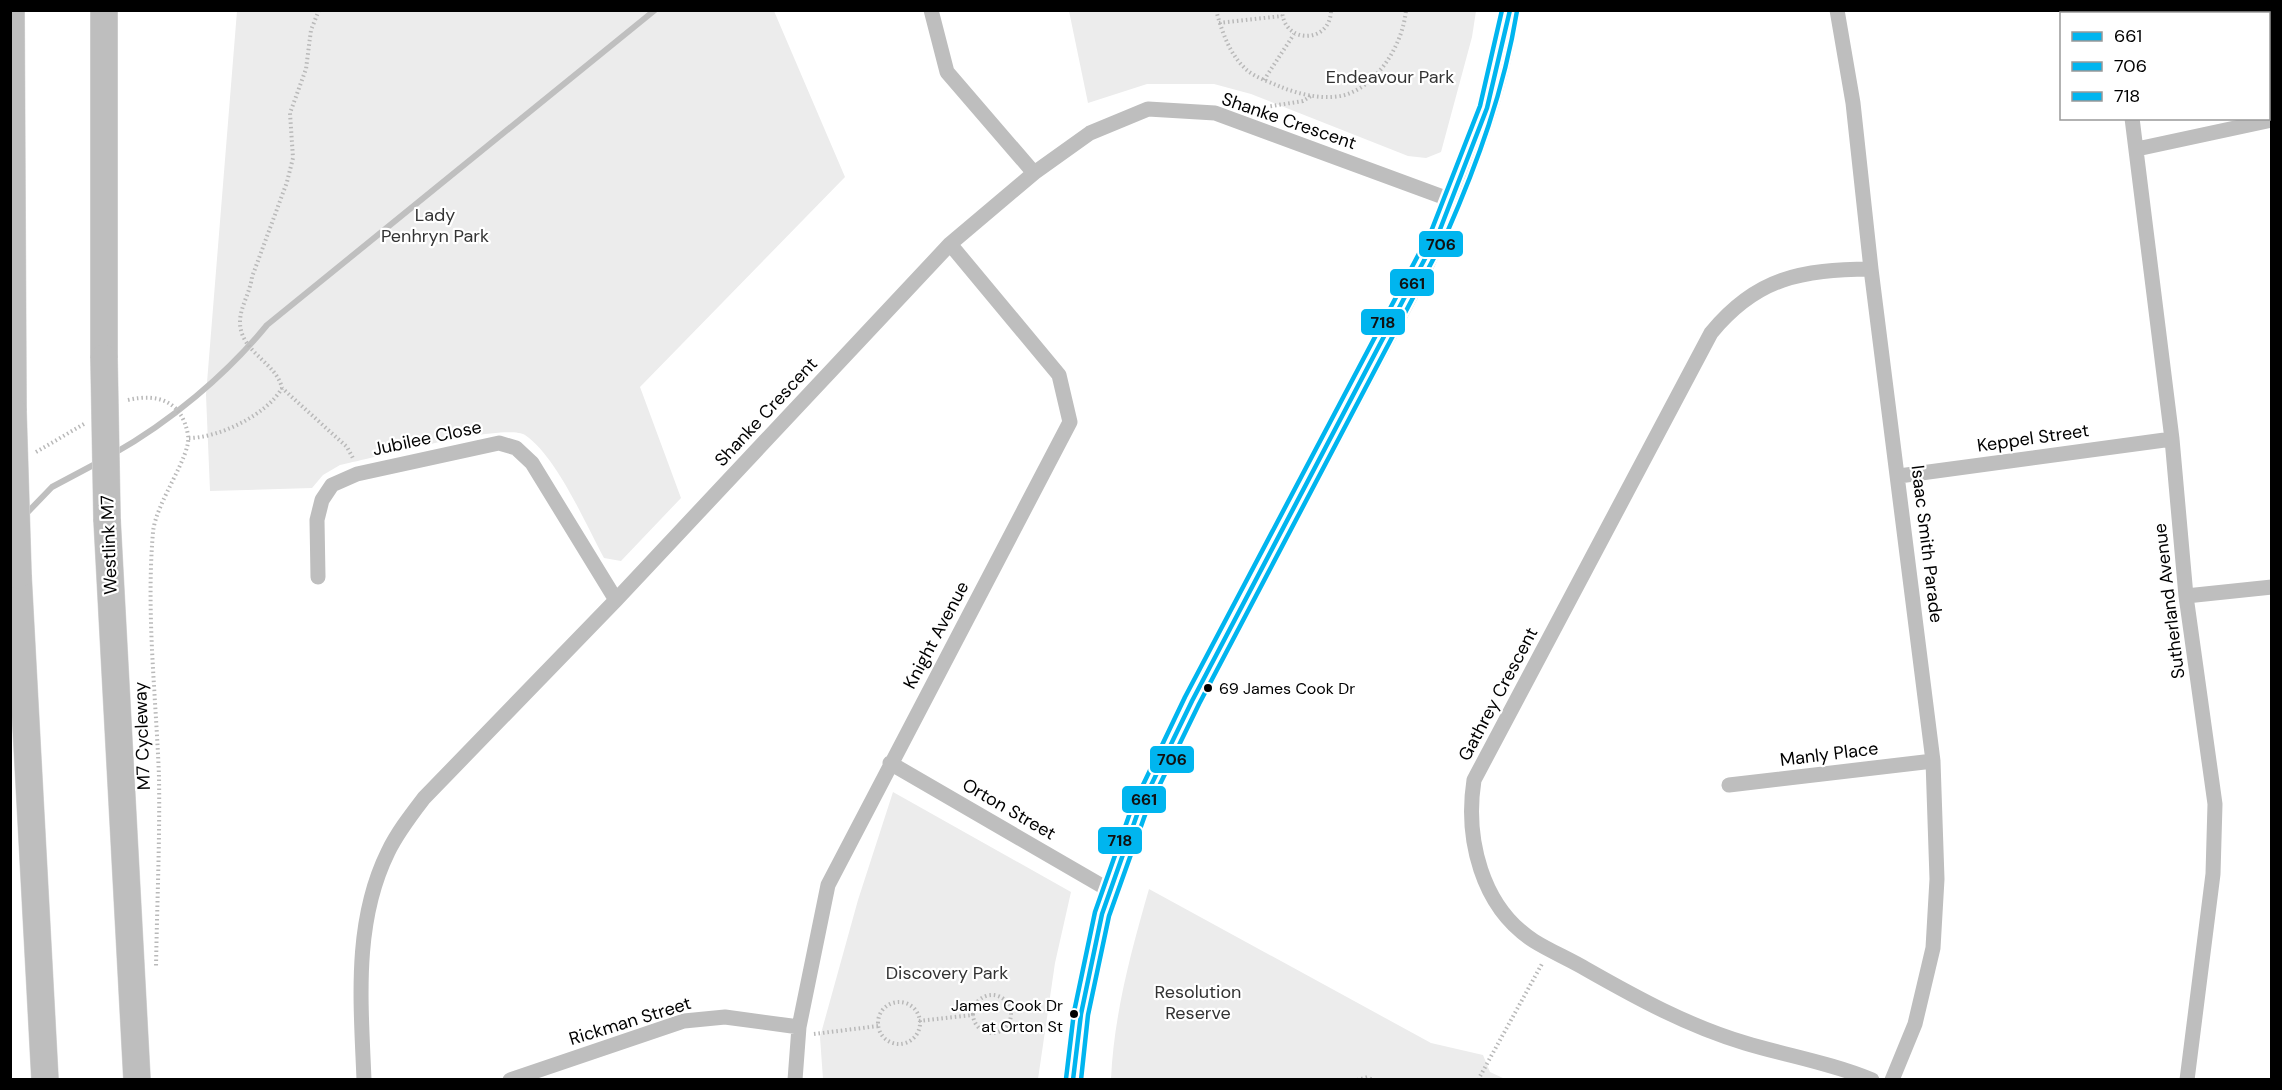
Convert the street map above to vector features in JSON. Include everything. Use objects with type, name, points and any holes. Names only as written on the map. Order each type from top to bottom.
[{"type":"highway","points":[[11,10],[13,411],[18,575],[45,1080]]},
{"type":"highway","name":"Westlink M7","points":[[104,10],[104,358],[107,519],[137,1080]]},
{"type":"street","points":[[931,10],[946,72],[1035,173]]},
{"type":"street","points":[[1073,1080],[1081,1014],[1109,890],[1152,780],[1425,262],[1454,201],[1484,119],[1510,10]]},
{"type":"street","name":"Isaac Smith Parade","points":[[1837,10],[1853,103],[1871,270],[1934,761],[1937,879],[1933,948],[1915,1024],[1892,1080]]},
{"type":"street","name":"Shanke Crescent","points":[[364,1080],[360,987],[364,931],[373,892],[388,852],[424,798],[616,600],[950,244],[1035,173],[1090,133],[1148,109],[1215,113],[1454,201]]},
{"type":"street","name":"Sutherland Avenue","points":[[2132,120],[2172,439],[2186,596],[2215,804],[2213,874],[2187,1080]]},
{"type":"street","points":[[2137,149],[2271,120]]},
{"type":"street","name":"Knight Avenue","points":[[795,1080],[799,1032],[828,885],[1070,422],[1059,375],[950,244]]},
{"type":"street","name":"Gathrey Crescent","points":[[1871,270],[1813,273],[1780,280],[1757,290],[1730,311],[1711,333],[1474,780],[1470,805],[1473,836],[1485,884],[1513,924],[1532,940],[1657,1009],[1702,1028],[1745,1043],[1846,1069],[1872,1080]]},
{"type":"street","name":"Keppel Street","points":[[1899,476],[2172,439]]},
{"type":"street","name":"Jubilee Close","points":[[318,577],[318,520],[322,500],[332,485],[357,474],[499,443],[516,448],[532,463],[616,600]]},
{"type":"street","points":[[2186,596],[2271,587]]},
{"type":"street","name":"Manly Place","points":[[1729,785],[1934,761]]},
{"type":"street","name":"Orton Street","points":[[890,763],[1109,890]]},
{"type":"street","name":"Rickman Street","points":[[510,1080],[684,1021],[725,1017],[799,1032]]},
{"type":"path","points":[[319,10],[311,30],[306,69],[290,113],[292,158],[287,182],[252,277],[250,292],[240,320],[245,342],[280,380],[282,388],[347,447],[353,456],[357,474]]},
{"type":"path","points":[[1216,10],[1227,43],[1248,71],[1264,80],[1311,96],[1347,94],[1376,74],[1397,43],[1406,10]]},
{"type":"path","points":[[1219,23],[1282,13],[1286,26],[1294,34],[1307,37],[1323,32],[1331,19],[1331,10]]},
{"type":"path","points":[[1264,80],[1294,34]]},
{"type":"path","points":[[1266,107],[1303,101],[1311,96]]},
{"type":"path","points":[[172,405],[180,415],[189,438],[221,434],[270,403],[282,388]]},
{"type":"path","name":"M7 Cycleway","points":[[156,974],[159,778],[151,634],[153,534],[155,516],[186,455],[189,438]]},
{"type":"path","points":[[1478,1080],[1550,949]]},
{"type":"path","points":[[989,995],[1006,1001],[1011,1013],[1008,1025],[997,1033],[984,1031],[978,1027],[973,1016],[976,1005],[989,995]]},
{"type":"path","points":[[899,1002],[913,1008],[919,1021],[917,1034],[901,1044],[889,1042],[878,1026],[878,1019],[886,1007],[899,1002]]},
{"type":"path","points":[[919,1021],[973,1016]]},
{"type":"path","points":[[799,1032],[878,1026]]},
{"type":"path","points":[[1357,1080],[1368,1077],[1372,1080]]},
{"type":"green space","name":"Endeavour Park","points":[[1069,10],[1476,11],[1472,37],[1441,152],[1426,158],[1408,156],[1251,94],[1214,84],[1147,84],[1088,103]]},
{"type":"green space","name":"Lady Penhryn Park","points":[[237,11],[774,11],[845,177],[640,387],[681,498],[621,561],[604,558],[559,474],[537,445],[525,435],[512,432],[465,437],[340,465],[323,475],[312,488],[210,491],[206,395]]},
{"type":"green space","name":"Discovery Park","points":[[893,792],[1071,892],[1055,963],[1038,1079],[823,1079],[820,1037],[858,900]]},
{"type":"green space","name":"Resolution Reserve","points":[[1149,889],[1431,1043],[1483,1055],[1490,1072],[1505,1079],[1111,1079],[1120,1007]]},
{"type":"waterway","points":[[113,454],[155,427],[196,396],[234,362],[267,325],[655,10]]},
{"type":"waterway","points":[[25,515],[52,487],[99,462]]},
{"type":"transit line","name":"718","points":[[1066,1079],[1074,1012],[1095,912],[1131,810],[1185,697],[1432,229],[1480,106],[1502,10]]},
{"type":"transit line","name":"661","points":[[1073,1080],[1081,1014],[1102,914],[1138,812],[1192,701],[1439,232],[1487,108],[1510,10]]},
{"type":"transit line","name":"706","points":[[1081,1080],[1088,1015],[1109,916],[1145,815],[1199,704],[1446,235],[1489,125],[1505,69],[1517,11]]},
{"type":"place","name":"69 James Cook Dr","points":[[1208,688]]},
{"type":"place","name":"James Cook Dr at Orton St","points":[[1074,1014]]}]
